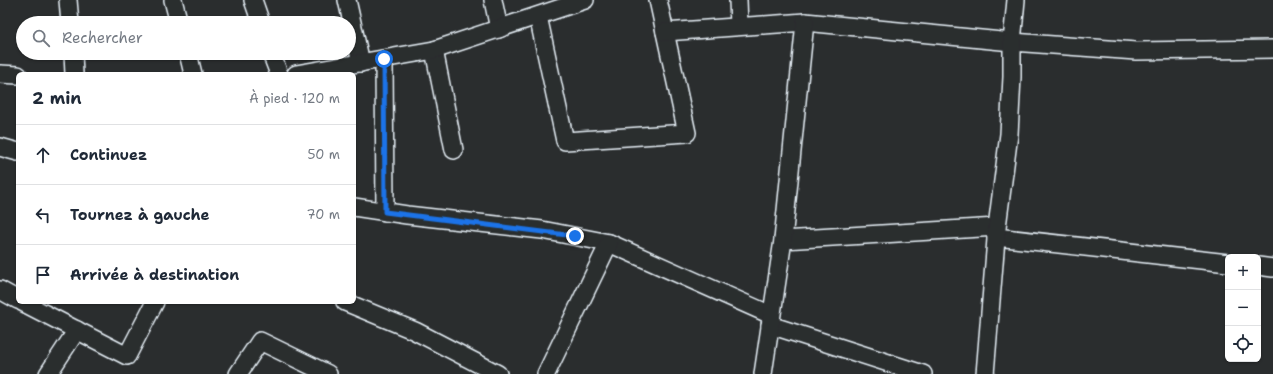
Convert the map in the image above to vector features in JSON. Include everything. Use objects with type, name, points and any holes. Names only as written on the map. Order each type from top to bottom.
[{"type":"street","points":[[68,0],[69,16]]},
{"type":"street","points":[[173,0],[177,16]]},
{"type":"street","points":[[253,0],[259,16]]},
{"type":"street","points":[[347,0],[351,16]]},
{"type":"street","points":[[493,0],[499,28]]},
{"type":"street","points":[[308,72],[434,50],[585,0]]},
{"type":"street","points":[[538,16],[565,141],[687,133],[658,0]]},
{"type":"street","points":[[738,0],[739,26]]},
{"type":"street","points":[[985,374],[996,232],[1009,134],[1012,42],[1016,0]]},
{"type":"street","points":[[665,32],[805,22],[1012,42],[1136,52],[1273,49]]},
{"type":"street","points":[[762,374],[782,240],[805,22]]},
{"type":"street","points":[[356,40],[361,63]]},
{"type":"street","points":[[434,50],[454,150]]},
{"type":"street","points":[[384,59],[385,212]]},
{"type":"street","points":[[73,60],[74,72]]},
{"type":"street","points":[[190,60],[193,72]]},
{"type":"street","points":[[274,60],[278,72]]},
{"type":"street","points":[[0,74],[16,75]]},
{"type":"street","points":[[0,147],[16,151]]},
{"type":"street","points":[[356,207],[542,230],[609,243],[771,320],[923,374]]},
{"type":"street","points":[[782,240],[996,232],[1225,263]]},
{"type":"street","points":[[546,374],[609,243]]},
{"type":"street","points":[[1261,266],[1273,268]]},
{"type":"street","points":[[0,290],[16,299]]},
{"type":"street","points":[[26,304],[127,356],[154,304]]},
{"type":"street","points":[[350,304],[415,331],[498,374]]},
{"type":"street","points":[[48,374],[77,330]]},
{"type":"street","points":[[238,374],[260,341],[328,374]]},
{"type":"route","points":[[384,59],[385,212],[407,216],[468,221],[542,230],[575,236]]}]
